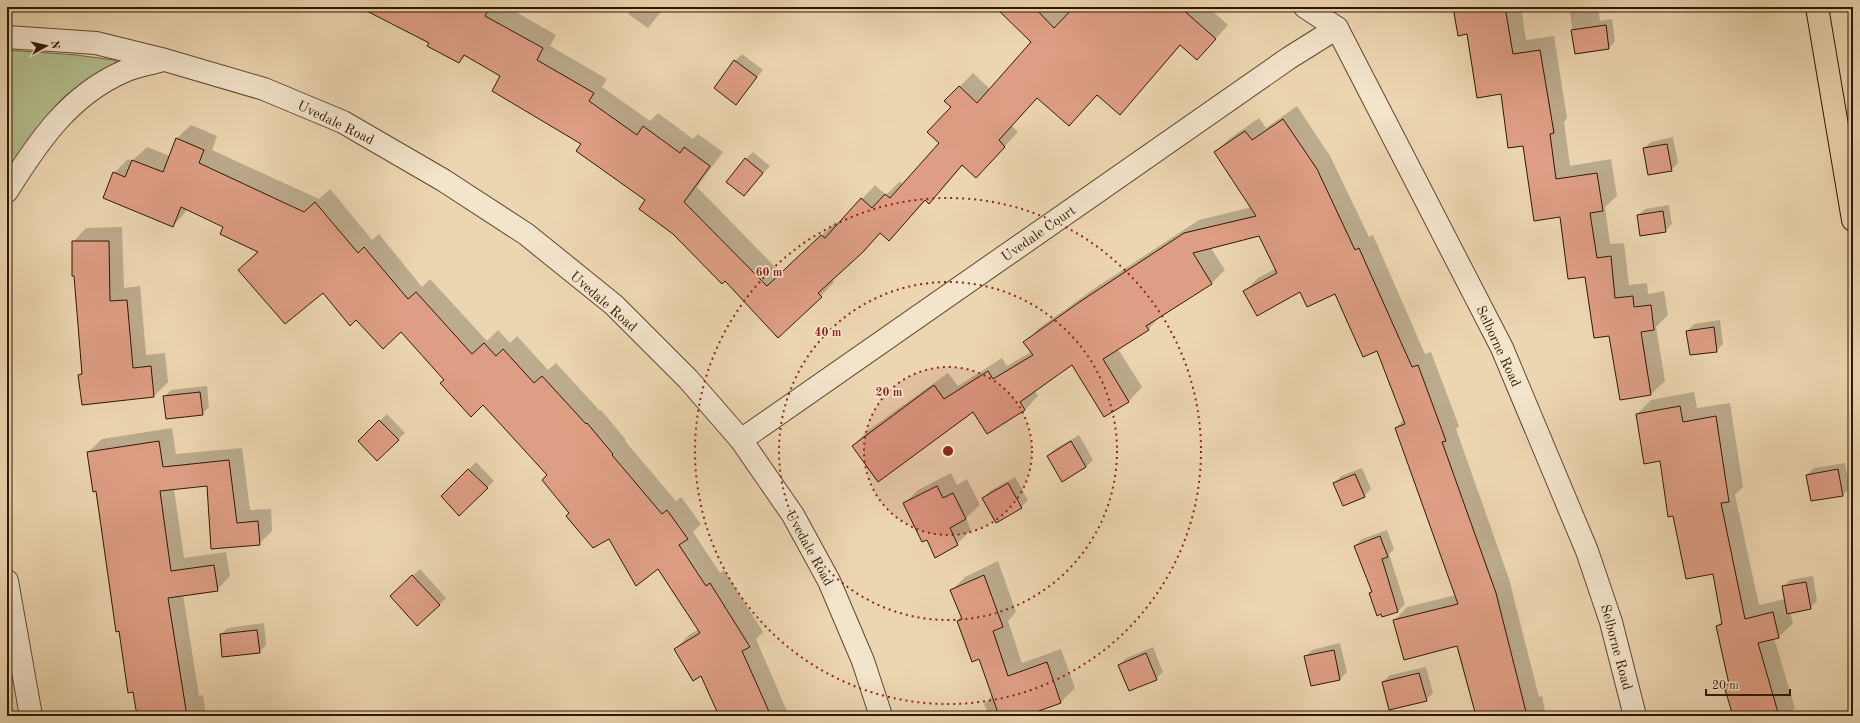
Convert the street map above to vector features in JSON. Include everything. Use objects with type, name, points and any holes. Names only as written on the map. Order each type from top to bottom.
[{"type":"main road","points":[[1817,7],[1853,220]]},
{"type":"street","name":"Selborne Road","points":[[1305,7],[1337,28],[1502,348],[1587,551],[1611,622],[1635,716]]},
{"type":"street","points":[[1330,7],[1337,28]]},
{"type":"street","name":"Uvedale Court","points":[[741,440],[1289,58],[1337,28]]},
{"type":"street","name":"Uvedale Road","points":[[7,37],[96,43],[165,60],[264,89],[343,122],[444,180],[526,234],[614,306],[688,379],[741,440],[793,515],[829,581],[863,661],[880,716]]},
{"type":"street","points":[[7,191],[33,151],[61,116],[88,90],[125,71],[165,60]]},
{"type":"street","points":[[7,581],[31,716]]},
{"type":"green space","points":[[7,50],[76,55],[114,60],[117,62],[88,79],[65,96],[41,123],[7,170]]},
{"type":"building","points":[[359,7],[490,7],[485,16],[543,48],[537,60],[594,93],[589,101],[637,135],[643,126],[680,153],[684,147],[710,166],[684,202],[767,286],[821,235],[825,238],[861,198],[872,208],[885,194],[890,198],[939,143],[927,132],[951,107],[944,101],[959,86],[977,103],[1031,42],[995,7],[1034,7],[1054,28],[1074,7],[1180,7],[1216,39],[1197,60],[1180,45],[1120,115],[1097,95],[1069,126],[1037,98],[999,140],[1005,147],[976,178],[962,165],[929,204],[925,200],[889,241],[880,233],[863,252],[818,293],[822,297],[778,338],[725,281],[722,284],[673,234],[639,209],[645,200],[576,151],[581,144],[492,91],[500,76],[464,55],[459,63],[427,46],[429,43]]},
{"type":"building","points":[[1453,7],[1505,7],[1513,54],[1540,50],[1554,133],[1550,134],[1556,179],[1597,173],[1603,211],[1590,213],[1597,258],[1611,256],[1615,298],[1633,296],[1634,307],[1651,305],[1654,330],[1641,332],[1651,395],[1620,400],[1609,336],[1594,338],[1585,277],[1568,279],[1560,217],[1534,221],[1523,146],[1508,148],[1501,94],[1477,98],[1467,34],[1458,36]]},
{"type":"building","points":[[1606,25],[1609,49],[1575,54],[1571,30]]},
{"type":"building","points":[[734,60],[757,77],[736,105],[714,88]]},
{"type":"building","points":[[1283,119],[1317,169],[1355,250],[1359,248],[1412,367],[1418,365],[1446,441],[1442,442],[1496,593],[1527,716],[1476,716],[1457,646],[1404,660],[1393,620],[1458,604],[1395,428],[1405,424],[1377,351],[1363,357],[1335,294],[1307,307],[1300,292],[1257,316],[1243,291],[1277,273],[1259,236],[1193,253],[1212,284],[1146,326],[1149,330],[1103,359],[1129,402],[1104,417],[1072,365],[1020,402],[1025,410],[987,434],[973,412],[878,482],[852,446],[934,385],[944,399],[988,371],[993,379],[1033,355],[1023,342],[1081,301],[1184,233],[1256,216],[1214,152],[1245,131],[1252,140]]},
{"type":"building","points":[[176,138],[204,150],[199,163],[304,212],[315,202],[358,253],[364,247],[408,299],[416,292],[472,354],[484,343],[496,356],[503,349],[534,383],[542,376],[586,424],[587,423],[662,514],[667,510],[688,539],[679,545],[706,586],[710,583],[750,647],[742,651],[771,716],[719,716],[701,676],[693,681],[674,649],[700,633],[658,569],[636,586],[609,539],[593,548],[566,516],[569,513],[542,480],[547,475],[483,405],[471,417],[440,383],[444,380],[401,332],[383,349],[356,320],[350,326],[323,293],[285,324],[238,270],[258,252],[220,234],[223,227],[181,207],[173,227],[103,198],[113,172],[125,177],[132,160],[163,172]]},
{"type":"building","points":[[1667,144],[1672,171],[1648,175],[1643,148]]},
{"type":"building","points":[[745,158],[763,173],[744,196],[726,182]]},
{"type":"building","points":[[1663,211],[1666,232],[1640,236],[1637,215]]},
{"type":"building","points":[[72,241],[109,241],[110,301],[127,300],[133,368],[151,366],[154,397],[82,405],[78,375],[82,374],[74,276],[72,276]]},
{"type":"building","points":[[1714,327],[1717,352],[1690,355],[1686,331]]},
{"type":"building","points":[[200,392],[203,415],[166,419],[163,396]]},
{"type":"building","points":[[1680,406],[1683,422],[1716,416],[1729,502],[1721,503],[1745,619],[1773,612],[1779,638],[1758,643],[1779,716],[1733,716],[1724,686],[1729,684],[1716,626],[1722,624],[1713,574],[1686,579],[1673,516],[1668,517],[1660,461],[1644,464],[1636,414]]},
{"type":"building","points":[[379,420],[399,440],[377,461],[358,441]]},
{"type":"building","points":[[159,441],[163,467],[229,460],[237,523],[258,521],[260,545],[211,549],[207,486],[160,491],[171,571],[214,565],[218,591],[168,598],[187,716],[137,716],[133,692],[128,693],[119,631],[116,632],[96,491],[93,492],[87,452]]},
{"type":"building","points":[[1071,441],[1086,467],[1062,482],[1047,456]]},
{"type":"building","points":[[468,469],[488,488],[459,516],[441,496]]},
{"type":"building","points":[[1838,469],[1843,496],[1811,501],[1806,475]]},
{"type":"building","points":[[1355,474],[1365,497],[1343,506],[1333,483]]},
{"type":"building","points":[[1008,483],[1022,508],[996,523],[982,498]]},
{"type":"building","points":[[937,486],[943,498],[953,493],[966,519],[950,528],[958,545],[935,558],[927,540],[922,542],[903,503]]},
{"type":"building","points":[[1380,536],[1388,557],[1382,559],[1398,612],[1382,617],[1381,614],[1377,616],[1369,593],[1372,592],[1354,546]]},
{"type":"building","points":[[412,575],[440,605],[417,626],[390,596]]},
{"type":"building","points":[[984,575],[1003,627],[993,631],[1008,676],[1047,662],[1061,703],[1025,716],[999,716],[979,659],[972,662],[957,621],[962,619],[950,590]]},
{"type":"building","points":[[1806,582],[1811,609],[1787,614],[1782,586]]},
{"type":"building","points":[[257,630],[260,653],[222,657],[220,634]]},
{"type":"building","points":[[1334,650],[1340,680],[1311,686],[1304,656]]},
{"type":"building","points":[[1146,653],[1157,680],[1129,691],[1118,665]]},
{"type":"building","points":[[1419,673],[1427,701],[1389,710],[1382,682]]}]
